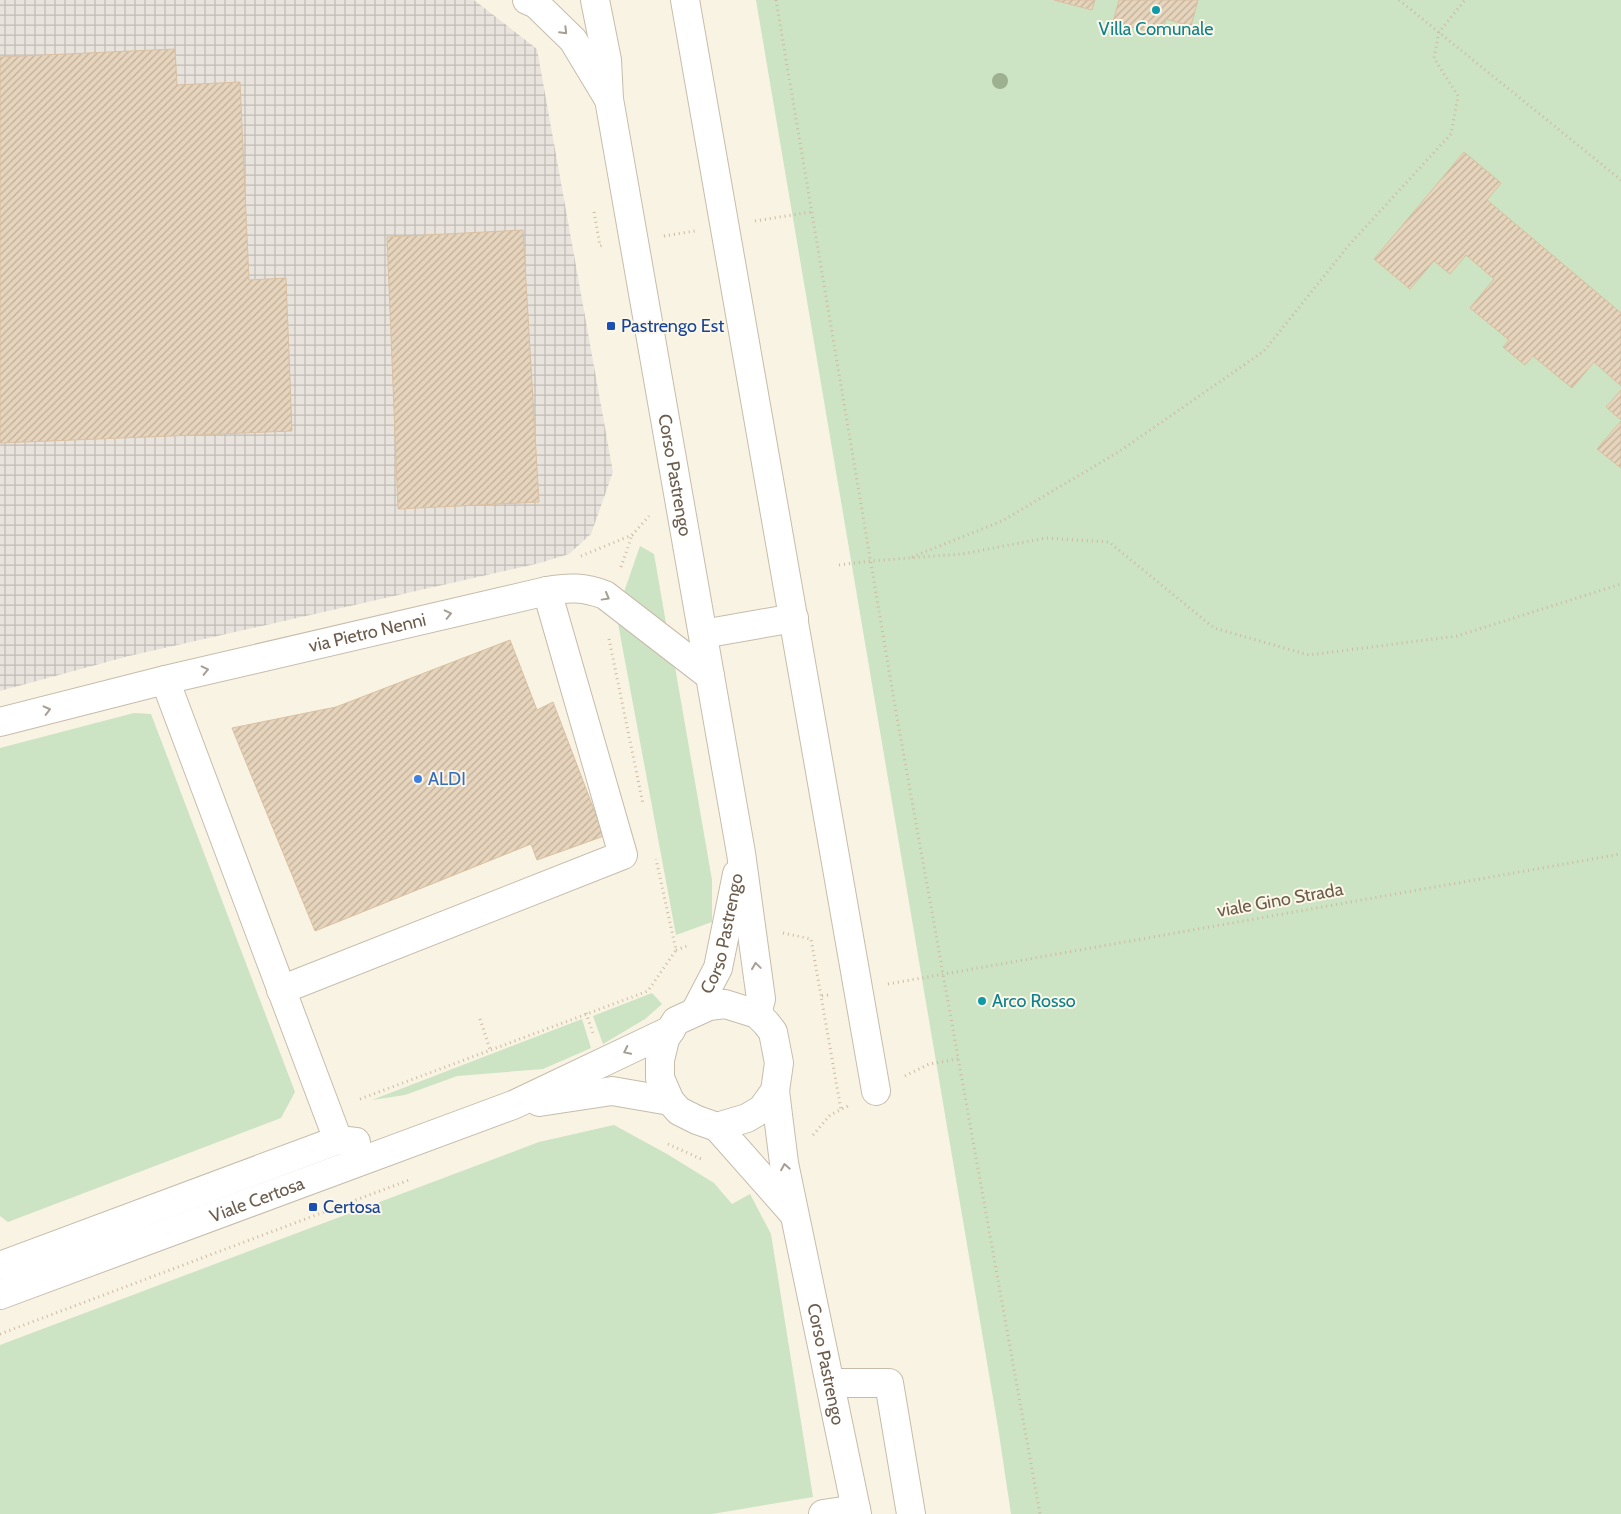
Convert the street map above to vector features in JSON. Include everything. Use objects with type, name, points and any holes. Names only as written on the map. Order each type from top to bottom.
[{"type":"street","name":"Corso Pastrengo","points":[[527,0],[536,4],[573,40],[609,100]]},
{"type":"street","name":"Corso Pastrengo","points":[[595,0],[607,60],[609,100],[741,853],[761,998],[757,1014]]},
{"type":"street","points":[[685,0],[876,1091]]},
{"type":"street","name":"via Pietro Nenni","points":[[0,722],[165,680],[570,587],[606,595],[710,676]]},
{"type":"street","points":[[281,990],[623,855],[547,591]]},
{"type":"street","points":[[703,634],[794,618]]},
{"type":"street","points":[[165,680],[338,1140]]},
{"type":"street","name":"Corso Pastrengo","points":[[695,1012],[718,968],[741,853]]},
{"type":"street","points":[[724,1004],[757,1014],[773,1032],[779,1063],[775,1091],[762,1108],[747,1118],[717,1126],[696,1120],[679,1111],[670,1101],[660,1078],[660,1060],[665,1039],[676,1021],[709,1006],[724,1004]]},
{"type":"street","name":"Viale Certosa","points":[[0,1295],[404,1147],[513,1105],[671,1030]]},
{"type":"street","name":"Viale Certosa","points":[[513,1105],[612,1091],[670,1101]]},
{"type":"street","name":"Corso Pastrengo","points":[[775,1091],[784,1163],[794,1215],[856,1511]]},
{"type":"street","name":"Corso Pastrengo","points":[[717,1126],[794,1215]]},
{"type":"street","points":[[4,1259],[338,1140],[404,1147]]},
{"type":"street","points":[[830,1383],[889,1383],[912,1514]]},
{"type":"street","points":[[824,1514],[856,1511]]},
{"type":"path","points":[[776,0],[870,561],[1040,1514]]},
{"type":"path","points":[[1399,0],[1621,180]]},
{"type":"path","points":[[912,557],[1002,520],[1103,461],[1264,350],[1349,245],[1451,134],[1458,96],[1434,58],[1439,32],[1465,0]]},
{"type":"path","points":[[839,565],[962,554],[1046,538],[1109,542],[1214,628],[1309,655],[1457,636],[1621,584]]},
{"type":"path","name":"viale Gino Strada","points":[[943,973],[1621,854]]},
{"type":"path","points":[[586,1013],[595,1038]]},
{"type":"path","points":[[480,1019],[490,1049]]},
{"type":"path","points":[[808,1141],[830,1115],[841,1110]]},
{"type":"path","points":[[664,1141],[705,1162]]},
{"type":"path","points":[[0,1334],[417,1177]]},
{"type":"shaded area","points":[[0,0],[474,0],[537,49],[613,472],[591,534],[569,554],[540,563],[129,656],[0,691]]},
{"type":"green space","points":[[756,0],[1621,0],[1621,1514],[1011,1514],[998,1427]]},
{"type":"green space","points":[[640,546],[654,554],[667,629],[623,595]]},
{"type":"green space","points":[[617,618],[674,661],[712,880],[712,922],[676,935]]},
{"type":"green space","points":[[134,713],[151,714],[295,1092],[281,1118],[8,1222],[0,1216],[0,748]]},
{"type":"green space","points":[[652,993],[662,1004],[645,1019],[603,1044],[593,1016]]},
{"type":"green space","points":[[582,1019],[591,1048],[543,1069],[457,1076],[405,1095],[372,1100]]},
{"type":"green space","points":[[614,1125],[667,1154],[714,1183],[732,1204],[750,1194],[771,1234],[813,1497],[712,1514],[0,1514],[0,1345],[539,1142]]},
{"type":"building","name":"Villa Comunale","points":[[1054,0],[1095,0],[1092,10]]},
{"type":"building","name":"Villa Comunale","points":[[1119,0],[1198,0],[1191,26],[1166,19],[1162,35],[1113,22]]},
{"type":"building","points":[[175,49],[177,85],[240,82],[249,280],[286,278],[292,431],[0,443],[0,57]]},
{"type":"building","points":[[1464,152],[1501,183],[1487,200],[1621,313],[1621,386],[1594,362],[1572,388],[1533,356],[1525,365],[1503,347],[1509,340],[1470,308],[1494,279],[1466,255],[1450,274],[1434,261],[1410,289],[1374,259]]},
{"type":"building","points":[[523,230],[539,502],[398,509],[387,237]]},
{"type":"building","points":[[1621,390],[1621,420],[1606,407]]},
{"type":"building","points":[[1621,421],[1621,468],[1597,449]]},
{"type":"building","name":"ALDI","points":[[510,640],[537,710],[553,702],[604,836],[537,860],[531,844],[315,931],[232,728],[336,707]]},
{"type":"place","name":"Villa Comunale","points":[[1156,10]]},
{"type":"place","name":"Pastrengo Est","points":[[611,326]]},
{"type":"place","name":"ALDI","points":[[418,779]]},
{"type":"place","name":"Arco Rosso","points":[[982,1001]]},
{"type":"place","name":"Certosa","points":[[313,1207]]}]
